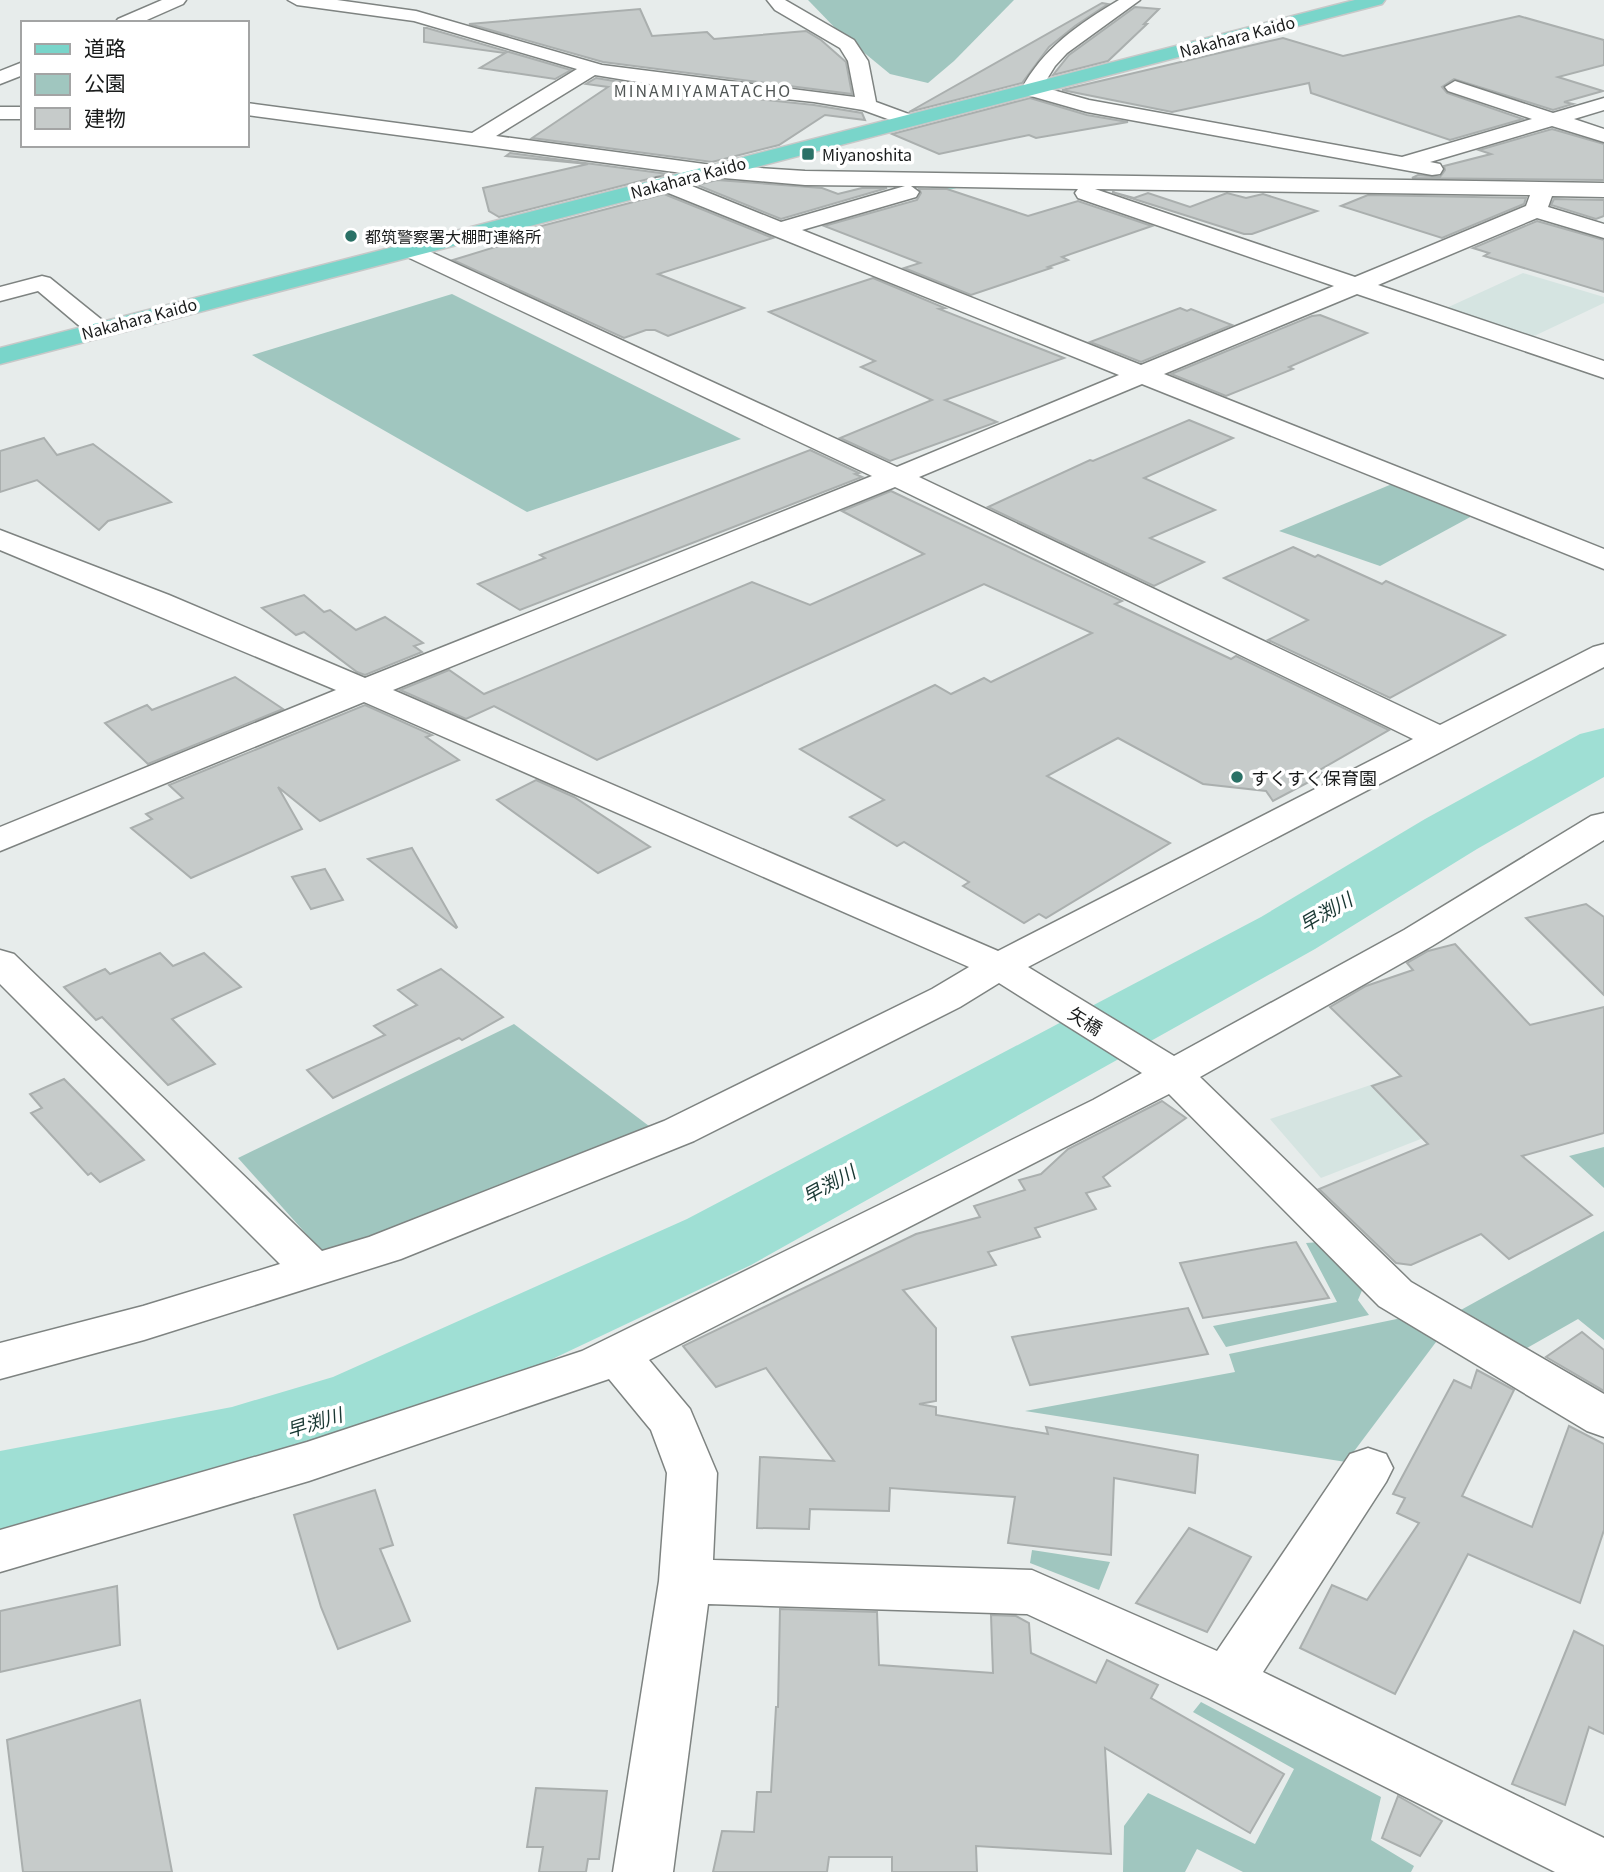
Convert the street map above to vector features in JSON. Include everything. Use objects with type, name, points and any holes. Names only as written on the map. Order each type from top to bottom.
[{"type":"main road","name":"Nakahara Kaido","points":[[0,356],[1376,0]]},
{"type":"street","points":[[129,21],[177,0]]},
{"type":"street","points":[[297,0],[416,16],[592,68],[662,80],[814,96],[867,105],[907,120]]},
{"type":"street","points":[[776,0],[781,6],[847,44],[858,61],[867,105]]},
{"type":"street","points":[[1132,0],[1070,42],[1037,73],[1031,90],[1087,106],[1405,163],[1538,195],[1604,231]]},
{"type":"street","points":[[473,141],[592,68]]},
{"type":"street","points":[[0,78],[21,69]]},
{"type":"street","points":[[1455,87],[1604,136]]},
{"type":"street","points":[[1405,163],[1604,104]]},
{"type":"street","points":[[248,109],[712,171],[805,178],[1538,195],[1604,190]]},
{"type":"street","points":[[0,113],[21,113]]},
{"type":"street","points":[[782,229],[945,180]]},
{"type":"street","points":[[664,183],[1604,560]]},
{"type":"street","points":[[1057,183],[1604,370]]},
{"type":"street","points":[[0,840],[364,690],[896,477],[1354,284],[1538,195]]},
{"type":"street","points":[[409,249],[896,477],[1441,738]]},
{"type":"street","points":[[0,294],[42,283],[98,329]]},
{"type":"street","name":"矢橋","points":[[0,539],[158,602],[364,690],[999,967],[1173,1074],[1395,1294],[1604,1418]]},
{"type":"street","points":[[0,1362],[144,1323],[385,1248],[679,1130],[946,998],[999,967],[1604,654]]},
{"type":"street","points":[[0,1551],[309,1461],[617,1356],[1096,1116],[1418,938],[1604,824]]},
{"type":"street","points":[[0,962],[313,1269]]},
{"type":"street","points":[[617,1356],[673,1422],[692,1473],[685,1581],[643,1872]]},
{"type":"street","points":[[1227,1681],[1368,1468]]},
{"type":"street","points":[[685,1581],[1032,1592],[1227,1681],[1604,1867]]},
{"type":"shaded area","points":[[1523,273],[1604,297],[1604,303],[1530,338],[1442,310]]},
{"type":"shaded area","points":[[1409,1072],[1454,1126],[1321,1178],[1270,1119]]},
{"type":"green space","points":[[808,0],[1014,0],[954,61],[928,83],[890,74],[839,32]]},
{"type":"green space","points":[[452,294],[741,439],[527,512],[252,355]]},
{"type":"green space","points":[[1392,484],[1474,515],[1380,566],[1279,531]]},
{"type":"green space","points":[[514,1024],[649,1126],[326,1256],[238,1158]]},
{"type":"green space","points":[[1604,1147],[1604,1188],[1569,1156]]},
{"type":"green space","points":[[1604,1231],[1604,1340],[1578,1319],[1527,1348],[1459,1311]]},
{"type":"green space","points":[[1320,1242],[1363,1288],[1358,1300],[1369,1315],[1226,1347],[1213,1326],[1337,1302],[1306,1243]]},
{"type":"green space","points":[[1411,1316],[1442,1334],[1346,1462],[1025,1411],[1235,1372],[1229,1354]]},
{"type":"green space","points":[[1032,1550],[1110,1562],[1099,1590],[1030,1563]]},
{"type":"green space","points":[[1201,1702],[1381,1797],[1371,1840],[1414,1866],[1411,1872],[1243,1872],[1197,1849],[1185,1872],[1123,1872],[1124,1826],[1148,1793],[1255,1844],[1294,1769],[1193,1712]]},
{"type":"building","points":[[1102,3],[1108,4],[1049,47],[1022,83],[909,112]]},
{"type":"building","points":[[1135,7],[1159,9],[1108,61],[1053,75],[1069,55]]},
{"type":"building","points":[[640,9],[652,36],[707,32],[714,39],[806,31],[846,62],[852,94],[603,62],[469,24]]},
{"type":"building","points":[[1519,16],[1604,40],[1604,65],[1558,77],[1603,91],[1564,102],[1573,104],[1553,110],[1454,79],[1442,87],[1447,93],[1523,119],[1450,140],[1311,93],[1309,83],[1172,112],[1062,90],[1283,38],[1343,56]]},
{"type":"building","points":[[424,28],[571,70],[555,79],[480,68],[505,53],[424,42]]},
{"type":"building","points":[[596,78],[662,89],[814,105],[862,113],[865,120],[825,115],[779,145],[712,162],[532,138],[608,87],[586,84]]},
{"type":"building","points":[[1030,98],[1087,115],[1128,122],[1036,138],[1029,135],[939,154],[892,134]]},
{"type":"building","points":[[1552,129],[1604,144],[1604,180],[1412,178],[1418,175],[1440,177],[1445,170],[1444,166],[1491,154],[1479,150]]},
{"type":"building","points":[[510,153],[668,174],[499,217],[489,211],[483,188],[588,164],[506,156]]},
{"type":"building","points":[[717,180],[822,188],[838,194],[862,188],[887,188],[781,219],[697,185]]},
{"type":"building","points":[[919,189],[947,189],[1028,216],[1078,201],[1152,226],[1062,257],[1068,260],[1048,267],[1051,268],[971,295],[904,268],[920,263],[824,226],[917,200],[921,193]]},
{"type":"building","points":[[1112,192],[1134,198],[1148,193],[1190,207],[1227,193],[1246,198],[1263,194],[1317,211],[1252,234],[1244,234]]},
{"type":"building","points":[[664,194],[773,238],[658,274],[744,308],[668,336],[655,330],[646,330],[624,338],[453,260],[531,236],[522,231]]},
{"type":"building","points":[[1368,195],[1526,198],[1524,204],[1442,238],[1341,206]]},
{"type":"building","points":[[1554,199],[1604,200],[1604,216],[1596,219],[1551,205]]},
{"type":"building","points":[[1537,221],[1604,240],[1604,292],[1484,256],[1489,253],[1473,248]]},
{"type":"building","points":[[873,278],[945,308],[939,309],[1064,358],[945,400],[997,422],[890,461],[840,438],[932,400],[861,367],[875,361],[769,312]]},
{"type":"building","points":[[1180,308],[1187,311],[1191,309],[1232,325],[1141,362],[1090,342]]},
{"type":"building","points":[[1320,315],[1367,333],[1289,367],[1293,369],[1226,396],[1171,374],[1312,316]]},
{"type":"building","points":[[1189,420],[1233,438],[1144,478],[1215,510],[1150,538],[1204,562],[1154,586],[988,507],[1090,460]]},
{"type":"building","points":[[44,438],[57,455],[93,444],[171,502],[108,521],[99,530],[37,480],[0,492],[0,451]]},
{"type":"building","points":[[810,450],[859,473],[855,474],[862,477],[520,610],[478,584],[545,558],[540,555]]},
{"type":"building","points":[[891,491],[1122,601],[1115,604],[1231,659],[1236,656],[1389,730],[1318,771],[1324,774],[1273,801],[1266,791],[1203,784],[1118,738],[1047,776],[1170,843],[1046,918],[1039,914],[1024,923],[963,886],[969,882],[904,842],[897,846],[850,817],[884,800],[800,749],[935,685],[951,694],[984,678],[991,682],[1092,633],[984,584],[597,760],[494,706],[466,719],[400,690],[449,670],[484,694],[752,582],[810,605],[924,554],[842,511]]},
{"type":"building","points":[[1293,547],[1315,557],[1318,555],[1382,584],[1386,581],[1505,635],[1390,698],[1268,640],[1308,620],[1224,578]]},
{"type":"building","points":[[304,595],[324,612],[330,610],[356,630],[385,617],[423,643],[414,646],[422,652],[365,675],[357,672],[304,632],[296,635],[262,608]]},
{"type":"building","points":[[235,677],[283,709],[148,764],[105,723],[147,705],[152,710]]},
{"type":"building","points":[[365,705],[432,735],[426,737],[459,760],[320,821],[278,787],[302,829],[191,878],[131,828],[152,819],[146,814],[183,798],[169,785]]},
{"type":"building","points":[[536,780],[574,797],[650,847],[598,873],[497,800]]},
{"type":"building","points":[[412,848],[457,927],[456,928],[368,859]]},
{"type":"building","points":[[325,869],[343,900],[311,909],[292,877]]},
{"type":"building","points":[[1586,904],[1604,917],[1604,995],[1526,918]]},
{"type":"building","points":[[1455,944],[1530,1025],[1604,1007],[1604,1133],[1522,1156],[1592,1215],[1509,1259],[1481,1234],[1411,1265],[1396,1263],[1319,1189],[1428,1144],[1372,1086],[1401,1076],[1330,1007],[1366,986],[1413,970],[1407,963],[1428,951]]},
{"type":"building","points":[[160,953],[173,966],[204,953],[241,987],[172,1019],[215,1064],[168,1085],[102,1017],[96,1020],[64,987],[105,969],[110,974]]},
{"type":"building","points":[[441,969],[503,1017],[462,1040],[459,1038],[333,1098],[307,1070],[385,1035],[374,1026],[417,1005],[398,990]]},
{"type":"building","points":[[64,1079],[144,1160],[100,1182],[91,1173],[88,1175],[31,1113],[42,1108],[30,1094]]},
{"type":"building","points":[[1162,1101],[1186,1118],[1103,1177],[1110,1186],[1086,1193],[1096,1209],[1035,1228],[1040,1237],[988,1252],[996,1265],[903,1290],[936,1328],[936,1401],[919,1404],[936,1407],[936,1415],[1048,1434],[1046,1427],[1198,1455],[1195,1493],[1114,1478],[1111,1555],[1008,1543],[1015,1497],[890,1488],[889,1511],[810,1509],[809,1529],[757,1528],[760,1457],[834,1461],[766,1368],[716,1387],[683,1346],[916,1234],[980,1217],[974,1206],[1025,1190],[1019,1180],[1041,1174],[1068,1149]]},
{"type":"building","points":[[1296,1242],[1329,1298],[1203,1318],[1180,1263]]},
{"type":"building","points":[[1188,1308],[1208,1354],[1030,1385],[1012,1337]]},
{"type":"building","points":[[1582,1332],[1604,1350],[1604,1391],[1546,1357]]},
{"type":"building","points":[[1477,1370],[1514,1390],[1462,1496],[1532,1527],[1569,1426],[1604,1444],[1604,1530],[1580,1603],[1468,1554],[1395,1694],[1300,1648],[1332,1585],[1367,1600],[1419,1523],[1397,1513],[1405,1498],[1393,1494],[1454,1380],[1471,1388]]},
{"type":"building","points":[[375,1490],[393,1545],[380,1549],[410,1621],[338,1649],[321,1607],[294,1515]]},
{"type":"building","points":[[1189,1528],[1251,1557],[1207,1632],[1136,1603]]},
{"type":"building","points":[[117,1586],[120,1645],[0,1672],[0,1611]]},
{"type":"building","points":[[780,1609],[877,1612],[879,1665],[993,1673],[991,1615],[1016,1616],[1029,1623],[1031,1653],[1096,1683],[1107,1660],[1158,1685],[1151,1698],[1284,1774],[1250,1833],[1105,1748],[1111,1854],[976,1846],[977,1872],[892,1872],[892,1857],[829,1857],[827,1872],[713,1872],[722,1831],[754,1832],[757,1792],[771,1792],[778,1707]]},
{"type":"building","points":[[1574,1631],[1604,1646],[1604,1734],[1589,1727],[1565,1805],[1512,1784]]},
{"type":"building","points":[[140,1700],[172,1872],[23,1872],[7,1740]]},
{"type":"building","points":[[536,1788],[607,1791],[599,1859],[588,1859],[586,1872],[539,1872],[543,1847],[527,1847]]},
{"type":"building","points":[[1398,1796],[1442,1821],[1420,1856],[1382,1838]]},
{"type":"waterway","points":[[931,186],[955,187]]},
{"type":"waterway","name":"早渕川","points":[[0,1491],[232,1446],[363,1406],[719,1242],[1288,933],[1451,834],[1604,749]]},
{"type":"place","name":"Miyanoshita","points":[[808,154]]},
{"type":"place","name":"都筑警察署大棚町連絡所","points":[[351,236]]},
{"type":"place","name":"すくすく保育園","points":[[1237,777]]},
{"type":"district","name":"MINAMIYAMATACHO","points":[[703,90]]}]
